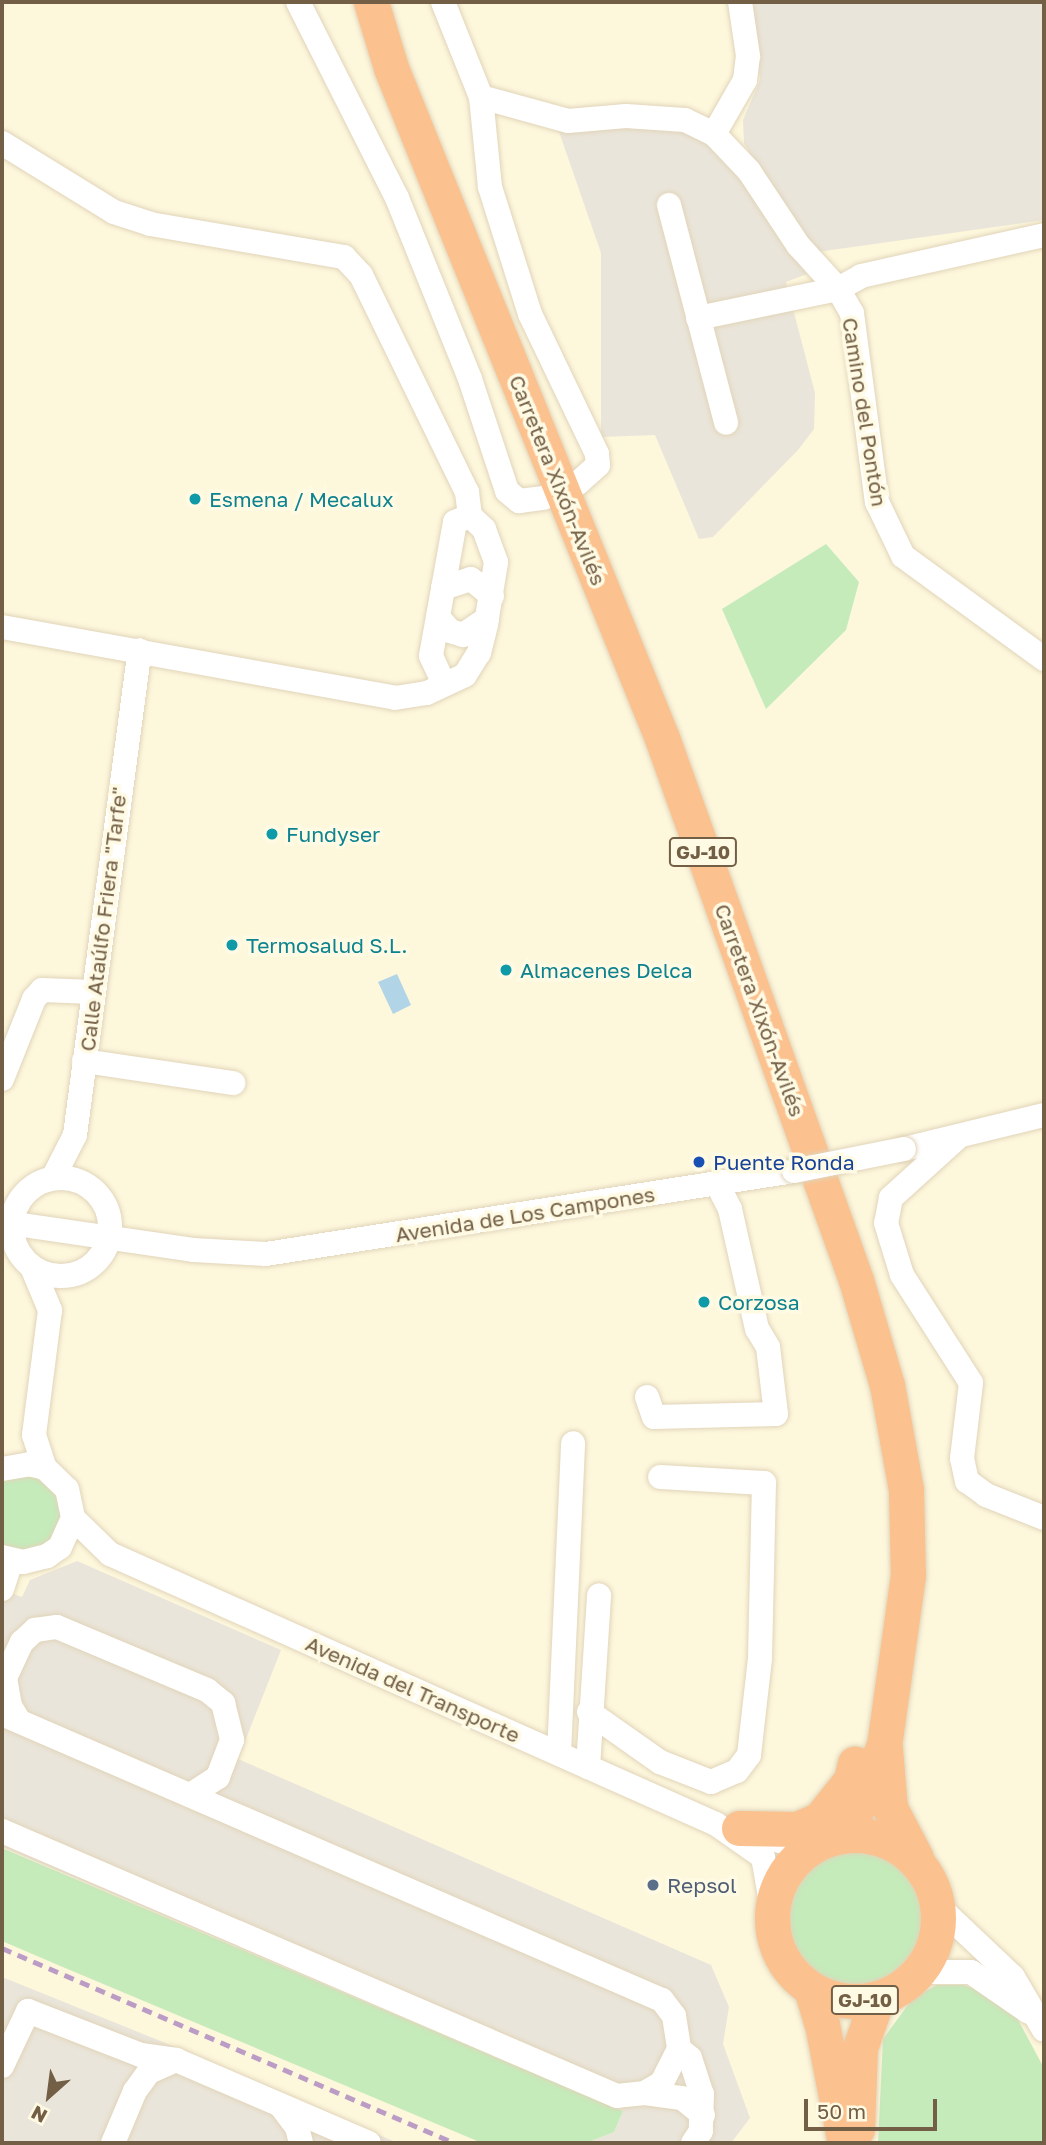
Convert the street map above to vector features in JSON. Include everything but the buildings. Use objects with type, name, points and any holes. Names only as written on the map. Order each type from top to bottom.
[{"type":"highway","name":"GJ-10","points":[[355,2],[391,68]]},
{"type":"highway","name":"GJ-10","points":[[371,2],[391,68]]},
{"type":"highway","name":"Carretera Xixón-Avilés","points":[[391,68],[663,738],[856,1280],[887,1385],[906,1490],[908,1575],[898,1662],[884,1745],[846,1834]]},
{"type":"highway","points":[[728,1826],[797,1829],[820,1819],[851,1780],[870,1700],[898,1662]]},
{"type":"highway","name":"Carretera Xixón-Avilés","points":[[884,1745],[890,1808],[918,1861]]},
{"type":"highway","points":[[772,1908],[778,1886],[808,1848],[846,1834],[886,1839],[918,1861]]},
{"type":"highway","name":"GJ-10","points":[[772,1908],[774,1938],[791,1972],[811,1989],[849,2002],[877,1999],[902,1988],[920,1972],[936,1946],[940,1908],[918,1861]]},
{"type":"highway","name":"GJ-10","points":[[811,1989],[822,2024],[845,2143]]},
{"type":"highway","name":"GJ-10","points":[[856,2143],[860,2048],[877,1999]]},
{"type":"street","points":[[299,2],[402,209],[466,367],[507,491],[519,501],[544,498]]},
{"type":"street","points":[[443,2],[481,97],[490,187],[530,314],[597,454],[598,465],[577,484]]},
{"type":"street","points":[[481,97],[568,121],[626,116],[685,120],[714,134],[745,80],[748,56],[740,2]]},
{"type":"street","name":"Camino del Pontón","points":[[714,134],[749,171],[798,245],[838,289],[852,313],[877,502],[887,531],[903,556],[925,576],[1044,659]]},
{"type":"street","points":[[2,143],[114,212],[150,224],[344,257],[367,287],[467,492],[470,516],[484,529],[496,562],[479,653],[464,675],[443,682],[427,693],[395,698],[2,627]]},
{"type":"street","points":[[669,205],[726,423]]},
{"type":"street","points":[[698,318],[838,289],[861,276],[1044,235]]},
{"type":"street","points":[[443,682],[431,656],[454,522],[470,516]]},
{"type":"street","points":[[443,588],[471,579],[489,608]]},
{"type":"street","points":[[438,617],[450,631],[463,635],[489,608]]},
{"type":"street","name":"Calle Ataúlfo Friera \"Tarfe\"","points":[[86,1185],[75,1135],[140,650]]},
{"type":"street","points":[[2,1079],[34,999],[42,990],[93,992]]},
{"type":"street","points":[[84,1061],[233,1083]]},
{"type":"street","name":"Avenida de Los Campones","points":[[7,1222],[193,1250],[266,1254],[794,1171],[958,1137],[1044,1115]]},
{"type":"street","name":"Calle Ataúlfo Friera \"Tarfe\"","points":[[53,1178],[75,1135]]},
{"type":"street","points":[[958,1137],[891,1198],[886,1223],[902,1275],[971,1383],[962,1458],[967,1481],[986,1495],[1044,1518]]},
{"type":"street","points":[[32,1267],[63,1276],[80,1272],[94,1264],[110,1237],[106,1207],[86,1185],[53,1178],[25,1194],[7,1222],[20,1254],[32,1267],[50,1310],[34,1435],[45,1468],[67,1489],[73,1518],[110,1554]]},
{"type":"street","points":[[648,1397],[654,1418],[776,1414],[768,1347],[757,1329],[730,1209],[717,1184]]},
{"type":"street","points":[[50,1310],[80,1272]]},
{"type":"street","points":[[7,1467],[34,1435]]},
{"type":"street","points":[[559,1754],[573,1443]]},
{"type":"street","points":[[7,1467],[45,1468]]},
{"type":"street","points":[[589,1712],[660,1762],[711,1782],[737,1771],[749,1755],[760,1658],[764,1483],[660,1477]]},
{"type":"street","points":[[47,1556],[60,1547],[73,1518]]},
{"type":"street","points":[[2,1589],[6,1559],[47,1556],[80,1549],[110,1554]]},
{"type":"street","name":"Avenida del Transporte","points":[[110,1554],[588,1767],[728,1826]]},
{"type":"street","points":[[588,1767],[589,1712],[599,1595]]},
{"type":"street","points":[[190,1795],[218,1777],[232,1740],[223,1703],[207,1690],[57,1627],[35,1630],[22,1642],[5,1678],[10,1717],[662,2000],[674,2016],[679,2049],[662,2083],[645,2093]]},
{"type":"street","points":[[728,1826],[808,1848]]},
{"type":"street","points":[[728,1826],[764,1857],[772,1908]]},
{"type":"street","points":[[2,1830],[617,2096],[645,2093],[682,2098],[703,2115]]},
{"type":"street","points":[[940,1908],[1013,1977],[1041,2024]]},
{"type":"street","points":[[920,1972],[971,1972],[1041,2024]]},
{"type":"street","points":[[2,2066],[28,2011],[141,2055],[176,2060],[369,2143]]},
{"type":"street","points":[[679,2049],[690,2058],[702,2094],[701,2131],[693,2143]]},
{"type":"street","points":[[113,2143],[135,2091],[149,2072],[176,2060]]},
{"type":"street","points":[[281,2106],[298,2127],[301,2143]]},
{"type":"shaded area","points":[[753,2],[1044,2],[1044,220],[817,252],[744,144],[743,120],[760,80]]},
{"type":"shaded area","points":[[683,125],[707,140],[740,177],[807,274],[786,282],[815,393],[814,429],[798,450],[713,537],[699,539],[655,435],[601,437],[601,253],[557,126]]},
{"type":"shaded area","points":[[77,1561],[281,1650],[238,1759],[711,1965],[729,2007],[723,2044],[750,2118],[731,2143],[586,2143],[614,2132],[623,2111],[2,1847],[2,1590],[22,1597],[30,1580]]},
{"type":"shaded area","points":[[2,1977],[158,2040],[398,2143],[2,2143]]},
{"type":"green space","points":[[826,544],[859,582],[846,630],[766,709],[722,609]]},
{"type":"green space","points":[[34,1475],[56,1490],[63,1514],[55,1537],[34,1550],[10,1549],[2,1544],[2,1481]]},
{"type":"green space","points":[[857,1846],[884,1852],[907,1867],[922,1890],[928,1917],[922,1944],[907,1967],[884,1982],[857,1988],[830,1982],[807,1967],[792,1944],[786,1917],[792,1890],[807,1867],[830,1852]]},
{"type":"green space","points":[[2,1848],[623,2111],[614,2132],[586,2143],[482,2143],[2,1941]]},
{"type":"green space","points":[[937,1985],[964,1985],[995,1997],[1016,2016],[1044,2068],[1044,2143],[878,2143],[883,2039],[913,1998]]},
{"type":"water","points":[[397,974],[411,1005],[393,1014],[378,982]]},
{"type":"railway","points":[[2,1948],[455,2143]]},
{"type":"place","name":"Esmena / Mecalux","points":[[195,499]]},
{"type":"place","name":"Fundyser","points":[[272,834]]},
{"type":"place","name":"Termosalud S.L.","points":[[232,945]]},
{"type":"place","name":"Almacenes Delca","points":[[506,970]]},
{"type":"place","name":"Puente Ronda","points":[[699,1162]]},
{"type":"place","name":"Corzosa","points":[[704,1302]]},
{"type":"place","name":"Repsol","points":[[653,1885]]}]
